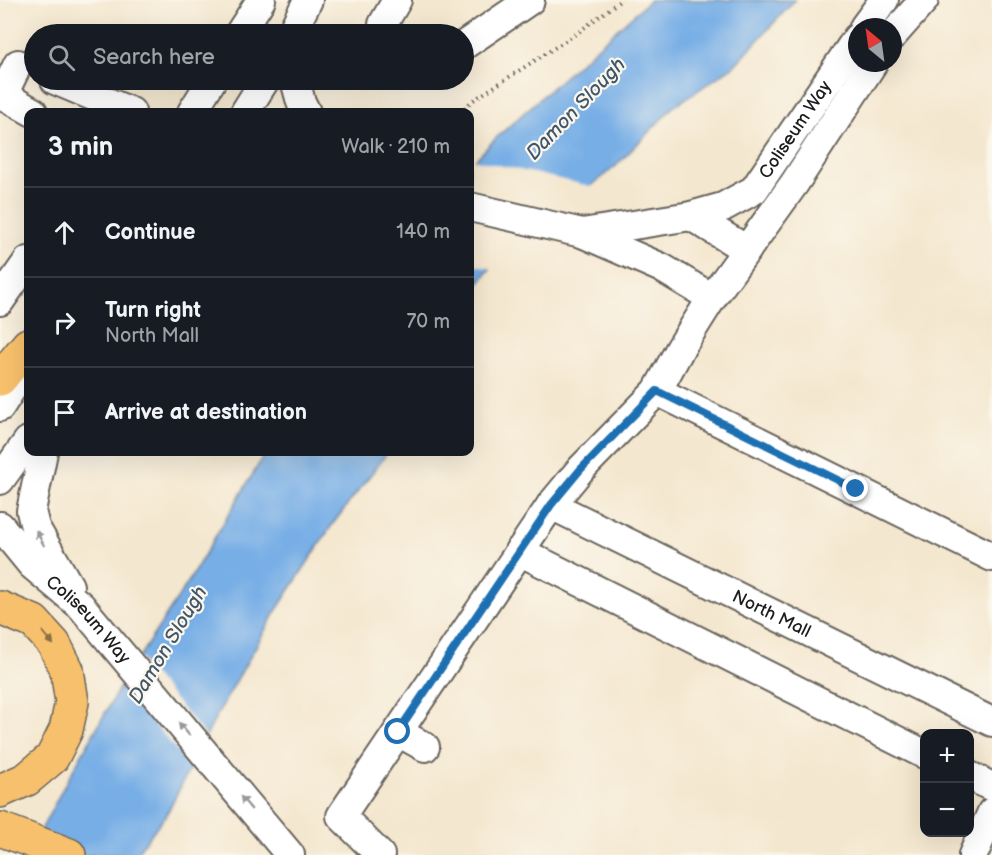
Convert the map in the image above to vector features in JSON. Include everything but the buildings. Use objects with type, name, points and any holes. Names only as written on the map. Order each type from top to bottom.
[{"type":"highway","points":[[0,380],[24,350]]},
{"type":"highway","points":[[0,608],[34,622],[54,644],[67,670],[72,702],[66,730],[52,758],[27,779],[0,791]]},
{"type":"highway","points":[[0,828],[69,855]]},
{"type":"street","points":[[245,24],[261,0]]},
{"type":"street","points":[[383,24],[397,0]]},
{"type":"street","points":[[474,38],[530,0]]},
{"type":"street","points":[[871,18],[884,0]]},
{"type":"street","points":[[902,25],[924,0]]},
{"type":"street","name":"Coliseum Way","points":[[691,216],[723,207],[754,190],[848,51]]},
{"type":"street","points":[[18,64],[3,95],[26,108]]},
{"type":"street","points":[[380,855],[341,816],[551,505],[580,470],[657,391],[712,298],[794,184],[867,72]]},
{"type":"street","points":[[79,90],[122,108]]},
{"type":"street","points":[[194,108],[206,90]]},
{"type":"street","points":[[248,108],[259,90]]},
{"type":"street","points":[[298,90],[304,108]]},
{"type":"street","points":[[474,208],[578,232],[662,268],[712,298]]},
{"type":"street","points":[[578,232],[691,216],[747,250]]},
{"type":"street","points":[[0,302],[24,267]]},
{"type":"street","points":[[0,407],[24,369]]},
{"type":"street","points":[[657,391],[992,557]]},
{"type":"street","points":[[0,480],[24,447]]},
{"type":"street","points":[[42,456],[31,511],[35,527],[81,606]]},
{"type":"street","name":"North Mall","points":[[551,505],[992,722]]},
{"type":"street","name":"Coliseum Way","points":[[0,526],[32,565],[81,606],[290,855]]},
{"type":"street","points":[[519,551],[920,752]]},
{"type":"street","points":[[398,732],[425,747]]},
{"type":"street","points":[[974,778],[992,787]]},
{"type":"street","points":[[973,855],[992,812]]},
{"type":"path","points":[[464,108],[576,34],[621,0]]},
{"type":"water","name":"Damon Slough","points":[[650,0],[795,0],[734,66],[672,108],[615,167],[495,262],[474,290],[474,161],[497,137]]},
{"type":"water","name":"Damon Slough","points":[[264,456],[385,456],[332,525],[276,611],[217,715],[166,815],[135,855],[28,855],[122,683],[187,584]]},
{"type":"pier","points":[[474,159],[594,187],[493,269],[474,265]]},
{"type":"pier","points":[[137,655],[208,739],[193,769],[119,683]]},
{"type":"route","points":[[398,732],[551,505],[580,470],[657,391],[856,489]]}]
